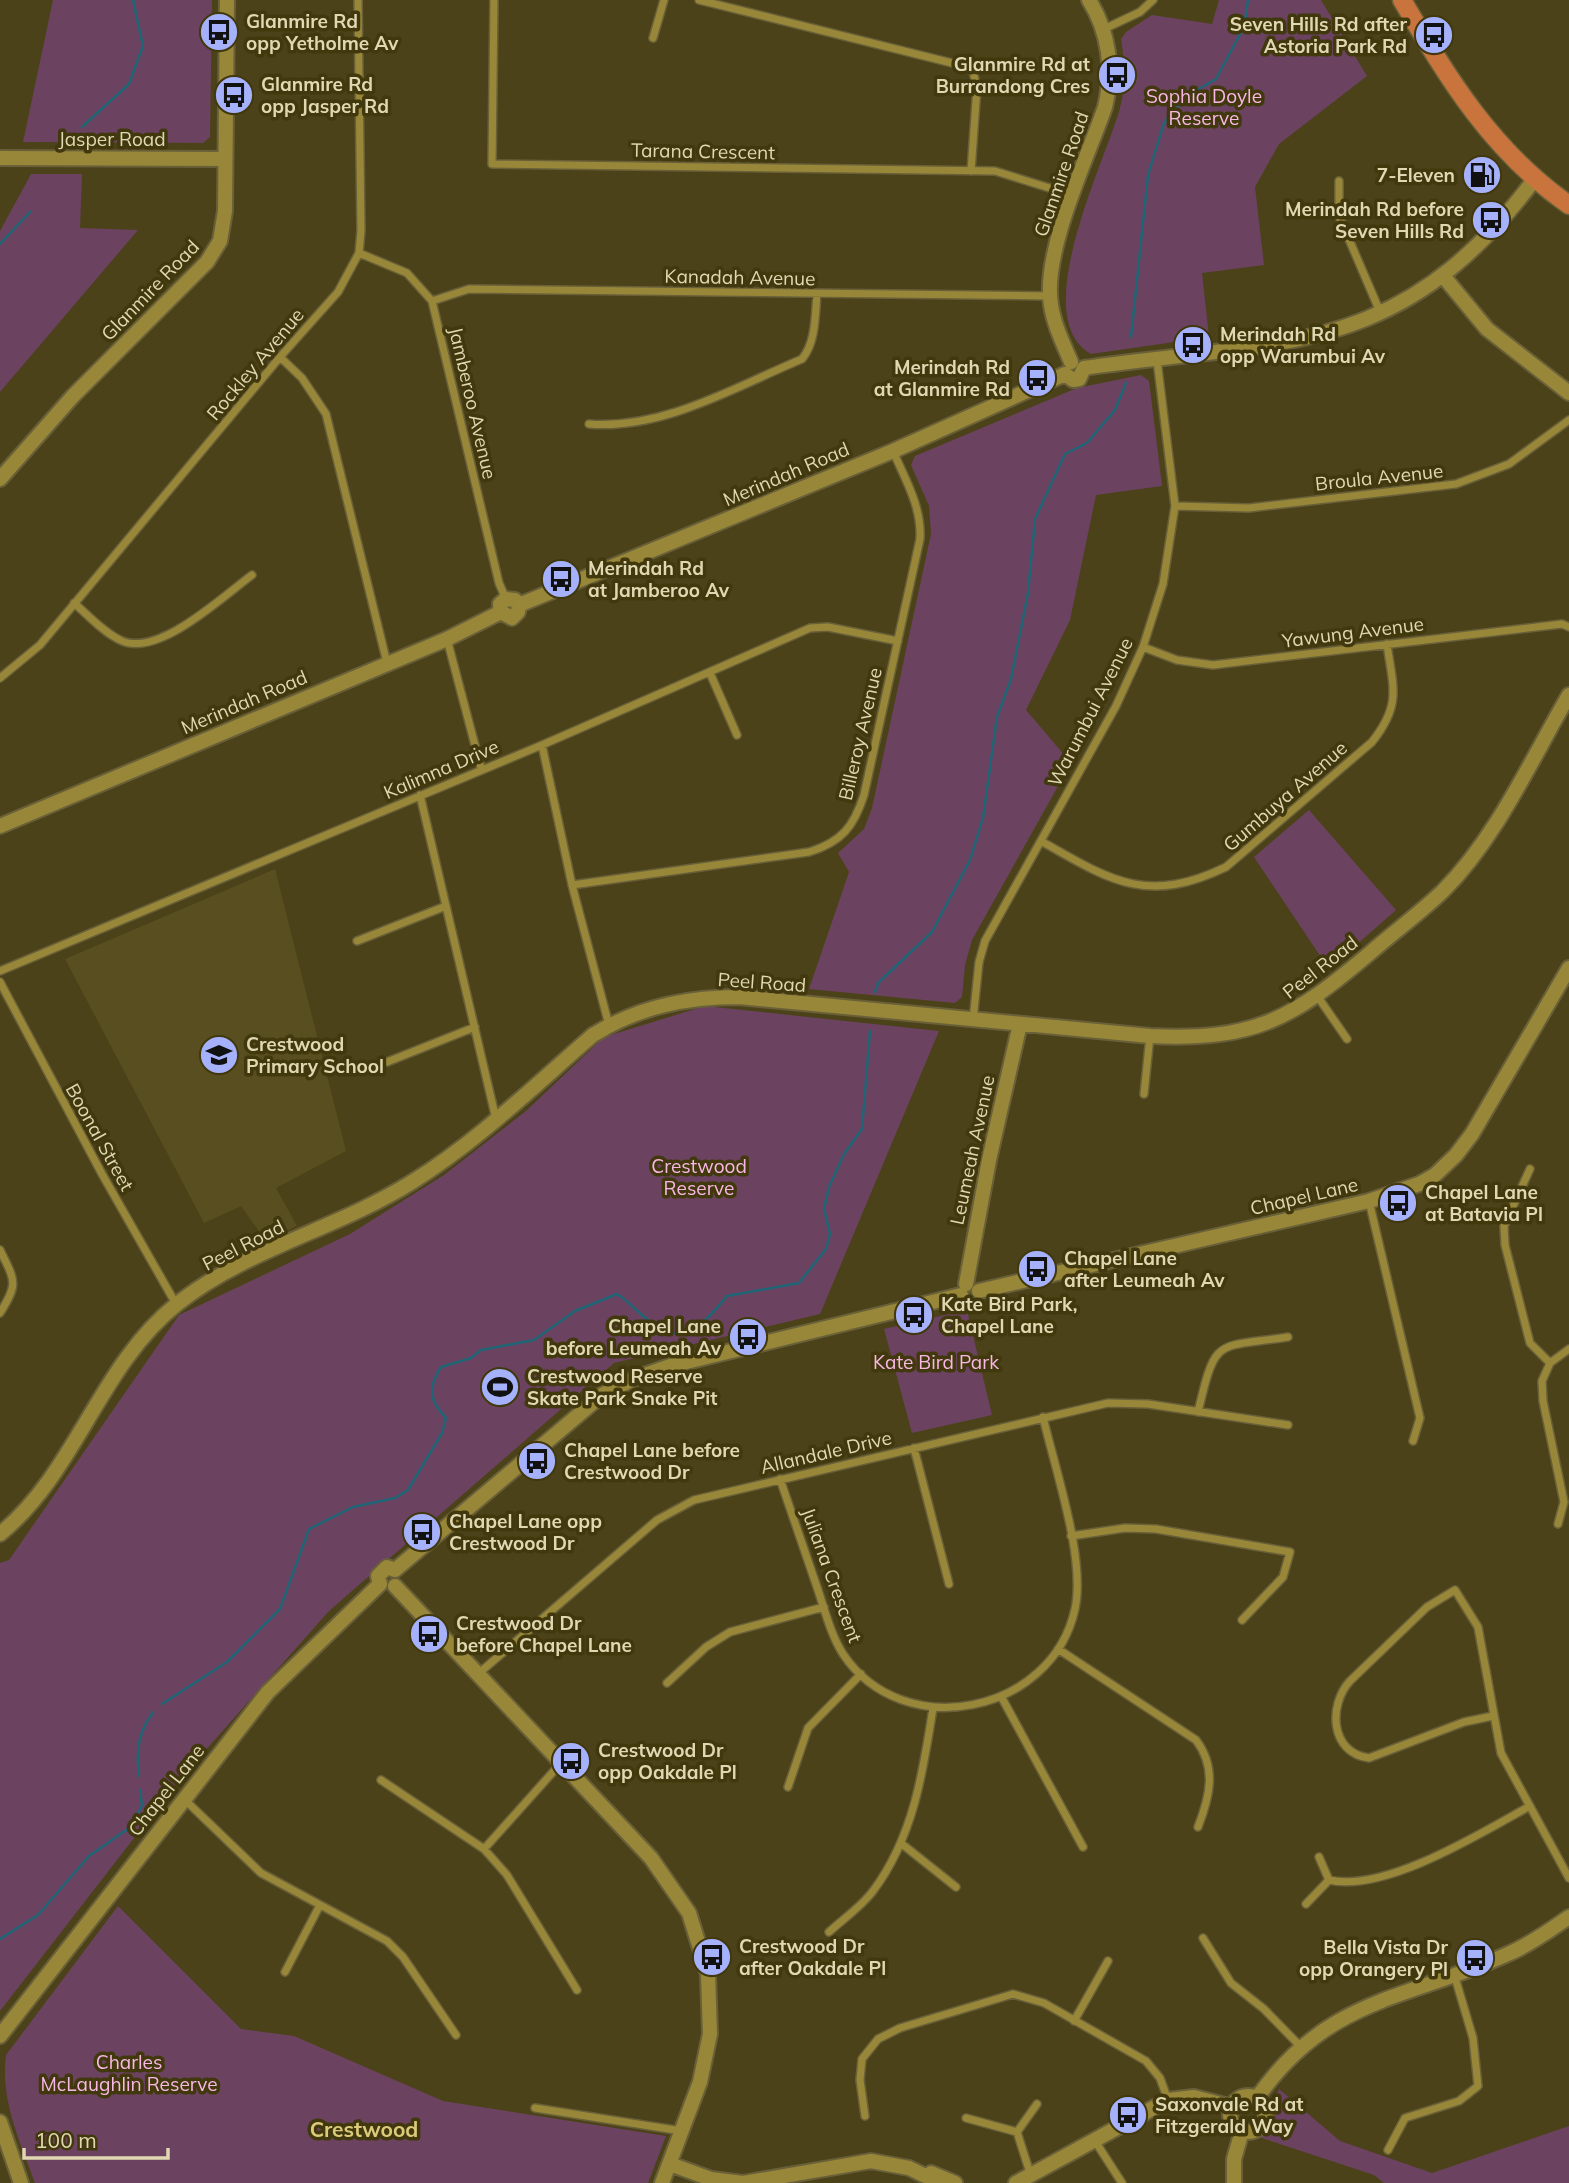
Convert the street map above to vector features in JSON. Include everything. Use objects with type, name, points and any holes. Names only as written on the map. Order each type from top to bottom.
[{"type":"main road","points":[[1402,0],[1446,74],[1501,146],[1534,180],[1569,205]]},
{"type":"street","name":"Glanmire Road","points":[[0,480],[73,396],[213,254],[225,223],[226,0]]},
{"type":"street","name":"Rockley Avenue","points":[[0,678],[40,645],[280,356],[338,292],[359,253],[361,101],[358,0]]},
{"type":"street","name":"Tarana Crescent","points":[[494,0],[492,164],[971,171],[1014,174],[1074,196]]},
{"type":"street","points":[[653,38],[664,0]]},
{"type":"street","points":[[699,0],[964,66],[973,72],[977,86],[971,171]]},
{"type":"street","name":"Glanmire Road","points":[[1074,368],[1058,333],[1050,296],[1053,257],[1107,97],[1109,62],[1104,29],[1089,0]]},
{"type":"street","points":[[1104,29],[1140,12],[1153,0]]},
{"type":"street","name":"Jasper Road","points":[[0,158],[225,159]]},
{"type":"street","name":"Merindah Road","points":[[0,825],[447,639],[509,605],[893,451],[1074,368],[1296,342],[1381,315],[1444,276],[1499,226],[1534,180]]},
{"type":"street","points":[[1339,181],[1339,216],[1381,315]]},
{"type":"street","name":"Jamberoo Avenue","points":[[359,253],[407,273],[432,301],[499,583],[509,605]]},
{"type":"street","points":[[1444,276],[1487,329],[1569,393]]},
{"type":"street","name":"Kanadah Avenue","points":[[432,301],[469,289],[1050,296]]},
{"type":"street","points":[[589,424],[617,426],[678,412],[802,359],[809,351],[817,294]]},
{"type":"street","points":[[280,356],[302,378],[326,414],[387,663]]},
{"type":"street","name":"Warumbui Avenue","points":[[973,1021],[981,951],[1116,706],[1143,647],[1163,584],[1175,506],[1157,360]]},
{"type":"street","name":"Broula Avenue","points":[[1175,506],[1249,508],[1456,484],[1509,464],[1569,421]]},
{"type":"street","name":"Billeroy Avenue","points":[[572,885],[810,852],[838,841],[849,831],[864,795],[921,522],[893,451]]},
{"type":"street","points":[[74,603],[121,641],[148,644],[173,632],[252,575]]},
{"type":"street","name":"Yawung Avenue","points":[[1143,647],[1177,660],[1213,665],[1562,624],[1569,627]]},
{"type":"street","name":"Kalimna Drive","points":[[0,971],[481,768],[542,745],[810,628],[828,626],[898,641]]},
{"type":"street","points":[[447,639],[481,768]]},
{"type":"street","name":"Gumbuya Avenue","points":[[1041,841],[1102,876],[1136,885],[1168,887],[1197,881],[1226,867],[1372,741],[1389,721],[1394,698],[1387,644]]},
{"type":"street","points":[[710,673],[737,735]]},
{"type":"street","name":"Peel Road","points":[[0,1534],[40,1495],[112,1380],[176,1304],[231,1268],[411,1183],[475,1138],[593,1035],[609,1025],[683,1000],[739,997],[1150,1036],[1191,1038],[1242,1032],[1288,1016],[1318,997],[1443,891],[1495,822],[1569,695]]},
{"type":"street","points":[[542,745],[572,885],[609,1025]]},
{"type":"street","points":[[420,795],[496,1119]]},
{"type":"street","points":[[357,941],[446,906]]},
{"type":"street","name":"Chapel Lane","points":[[0,2036],[5,2023],[268,1692],[387,1585],[399,1578],[395,1570],[583,1409],[619,1385],[670,1366],[968,1290],[1369,1201],[1419,1184],[1435,1175],[1472,1134],[1569,968]]},
{"type":"street","name":"Boonal Street","points":[[0,982],[82,1138],[176,1304]]},
{"type":"street","points":[[1318,997],[1348,1039]]},
{"type":"street","name":"Leumeah Avenue","points":[[968,1290],[986,1173],[1020,1024]]},
{"type":"street","points":[[387,1062],[475,1027]]},
{"type":"street","points":[[1144,1094],[1150,1036]]},
{"type":"street","points":[[1530,1169],[1504,1226],[1505,1245],[1530,1343],[1550,1363]]},
{"type":"street","points":[[1369,1201],[1420,1418],[1413,1441]]},
{"type":"street","points":[[0,1250],[14,1278],[15,1290],[0,1313]]},
{"type":"street","points":[[1198,1412],[1209,1365],[1216,1353],[1225,1347],[1288,1337]]},
{"type":"street","points":[[1558,1524],[1567,1503],[1543,1401],[1542,1381],[1550,1363],[1569,1349]]},
{"type":"street","name":"Allandale Drive","points":[[478,1674],[657,1520],[694,1500],[1108,1402],[1148,1404],[1288,1425]]},
{"type":"street","name":"Juliana Crescent","points":[[780,1479],[824,1607],[844,1654],[861,1674],[891,1695],[933,1708],[967,1707],[1002,1698],[1038,1674],[1058,1649],[1075,1611],[1078,1583],[1071,1536],[1043,1417]]},
{"type":"street","points":[[914,1448],[949,1584]]},
{"type":"street","points":[[1071,1536],[1125,1528],[1156,1529],[1290,1552],[1283,1577],[1242,1620]]},
{"type":"street","points":[[387,1585],[478,1674],[655,1863],[682,1901],[696,1931],[708,1974],[710,2022],[704,2068],[662,2183]]},
{"type":"street","points":[[1493,1716],[1464,1722],[1375,1758],[1350,1752],[1339,1734],[1335,1708],[1344,1688],[1427,1607],[1455,1590],[1478,1627],[1501,1753],[1569,1878]]},
{"type":"street","points":[[667,1683],[706,1647],[730,1632],[824,1607]]},
{"type":"street","points":[[1058,1649],[1196,1740],[1207,1754],[1211,1774],[1207,1804],[1198,1827]]},
{"type":"street","points":[[788,1787],[808,1728],[861,1674]]},
{"type":"street","points":[[1002,1698],[1083,1847]]},
{"type":"street","points":[[829,1932],[872,1893],[902,1844],[921,1780],[933,1708]]},
{"type":"street","points":[[484,1849],[561,1763]]},
{"type":"street","points":[[381,1780],[484,1849],[507,1875],[577,1990]]},
{"type":"street","points":[[184,1799],[261,1873],[387,1941],[403,1957],[456,2035]]},
{"type":"street","points":[[1306,1904],[1329,1880],[1367,1880],[1437,1856],[1530,1806]]},
{"type":"street","points":[[902,1844],[956,1887]]},
{"type":"street","points":[[1319,1857],[1329,1880]]},
{"type":"street","points":[[285,1972],[320,1905]]},
{"type":"street","points":[[1257,2098],[1301,2047],[1354,2010],[1523,1947],[1569,1917]]},
{"type":"street","points":[[1203,1938],[1231,1983],[1264,2009],[1301,2047]]},
{"type":"street","points":[[1074,2021],[1108,1961]]},
{"type":"street","points":[[1388,2150],[1405,2118],[1459,2101],[1478,2086],[1471,2026],[1454,1974]]},
{"type":"street","points":[[865,2116],[860,2080],[862,2059],[869,2046],[886,2034],[1013,1994],[1031,1997],[1146,2061],[1160,2078],[1168,2100]]},
{"type":"street","points":[[1016,2183],[1168,2100],[1194,2097],[1232,2107]]},
{"type":"street","points":[[1243,2097],[1257,2098],[1266,2109],[1264,2122],[1256,2131],[1242,2131],[1231,2120],[1232,2107],[1243,2097]]},
{"type":"street","points":[[1017,2132],[1037,2104]]},
{"type":"street","points":[[535,2108],[682,2132]]},
{"type":"street","points":[[966,2118],[1017,2132]]},
{"type":"street","points":[[0,2122],[21,2183]]},
{"type":"street","points":[[1234,2183],[1234,2159],[1242,2131]]},
{"type":"street","points":[[1017,2132],[1031,2177]]},
{"type":"street","points":[[1095,2141],[1122,2183]]},
{"type":"street","points":[[813,2169],[826,2162],[877,2155],[907,2161],[954,2183]]},
{"type":"street","points":[[670,2164],[712,2179],[752,2183],[813,2169],[871,2161],[909,2168],[940,2183]]},
{"type":"shaded area","name":"Crestwood Primary School","points":[[275,869],[346,1151],[276,1188],[297,1226],[266,1241],[241,1206],[204,1223],[65,959]]},
{"type":"green space","points":[[53,0],[212,0],[210,137],[203,143],[23,142]]},
{"type":"green space","name":"Sophia Doyle Reserve","points":[[1219,0],[1321,0],[1367,76],[1279,144],[1255,187],[1264,265],[1202,273],[1209,337],[1091,354],[1073,335],[1066,308],[1068,274],[1076,237],[1122,100],[1124,74],[1121,39],[1126,32],[1152,15],[1212,24]]},
{"type":"green space","points":[[31,174],[82,174],[80,228],[138,230],[0,392],[0,231]]},
{"type":"green space","points":[[1141,375],[1149,381],[1162,486],[1096,495],[1070,620],[1026,710],[1071,763],[972,940],[965,965],[962,997],[955,1003],[809,989],[849,872],[838,853],[864,829],[872,808],[931,534],[929,506],[911,465],[915,456],[1077,388]]},
{"type":"green space","points":[[1309,810],[1396,910],[1329,969],[1254,857]]},
{"type":"green space","name":"Crestwood Reserve","points":[[705,1006],[939,1031],[820,1314],[614,1363],[329,1611],[179,1780],[0,2011],[0,1563],[9,1560],[179,1315],[350,1234],[444,1175],[526,1111],[604,1037]]},
{"type":"green space","name":"Kate Bird Park","points":[[967,1310],[992,1415],[912,1433],[884,1329]]},
{"type":"green space","name":"Charles McLaughlin Reserve","points":[[118,1906],[241,2029],[294,2036],[443,2101],[666,2136],[648,2183],[35,2183],[9,2104],[6,2055]]},
{"type":"green space","points":[[1279,2089],[1340,2141],[1432,2173],[1569,2126],[1569,2183],[1384,2183],[1374,2175],[1259,2137],[1271,2122]]},
{"type":"waterway","points":[[82,127],[129,84],[143,46],[133,0]]},
{"type":"waterway","points":[[1131,337],[1148,175],[1164,123],[1185,97],[1216,79],[1244,27],[1248,0]]},
{"type":"waterway","points":[[0,244],[30,212]]},
{"type":"waterway","points":[[875,992],[878,983],[932,932],[970,860],[983,818],[997,717],[1011,679],[1028,593],[1035,519],[1065,454],[1087,443],[1115,410],[1126,383]]},
{"type":"waterway","points":[[162,1704],[227,1662],[280,1609],[309,1529],[353,1507],[395,1498],[408,1490],[442,1433],[446,1418],[436,1406],[432,1394],[432,1387],[441,1367],[471,1358],[481,1350],[534,1340],[575,1311],[617,1294],[659,1328],[674,1333],[684,1332],[701,1324],[727,1296],[799,1283],[826,1249],[830,1234],[824,1209],[829,1187],[844,1154],[862,1129],[870,1031]]},
{"type":"waterway","points":[[139,1776],[139,1742],[153,1712]]},
{"type":"waterway","points":[[0,1939],[38,1915],[89,1856],[132,1826],[142,1805],[140,1790]]},
{"type":"place","name":"Glanmire Rd opp Yetholme Av","points":[[219,32]]},
{"type":"place","name":"Seven Hills Rd after Astoria Park Rd","points":[[1434,35]]},
{"type":"place","name":"Glanmire Rd at Burrandong Cres","points":[[1117,75]]},
{"type":"place","name":"Glanmire Rd opp Jasper Rd","points":[[234,95]]},
{"type":"place","name":"7-Eleven","points":[[1482,175]]},
{"type":"place","name":"Merindah Rd before Seven Hills Rd","points":[[1491,220]]},
{"type":"place","name":"Merindah Rd opp Warumbui Av","points":[[1193,345]]},
{"type":"place","name":"Merindah Rd at Glanmire Rd","points":[[1037,378]]},
{"type":"place","name":"Merindah Rd at Jamberoo Av","points":[[561,579]]},
{"type":"place","name":"Crestwood Primary School","points":[[219,1055]]},
{"type":"place","name":"Chapel Lane at Batavia Pl","points":[[1398,1203]]},
{"type":"place","name":"Chapel Lane after Leumeah Av","points":[[1037,1269]]},
{"type":"place","name":"Kate Bird Park, Chapel Lane","points":[[914,1315]]},
{"type":"place","name":"Chapel Lane before Leumeah Av","points":[[748,1337]]},
{"type":"place","name":"Crestwood Reserve Skate Park Snake Pit","points":[[500,1387]]},
{"type":"place","name":"Chapel Lane before Crestwood Dr","points":[[537,1461]]},
{"type":"place","name":"Chapel Lane opp Crestwood Dr","points":[[422,1532]]},
{"type":"place","name":"Crestwood Dr before Chapel Lane","points":[[429,1634]]},
{"type":"place","name":"Crestwood Dr opp Oakdale Pl","points":[[571,1761]]},
{"type":"place","name":"Crestwood Dr after Oakdale Pl","points":[[712,1957]]},
{"type":"place","name":"Bella Vista Dr opp Orangery Pl","points":[[1475,1958]]},
{"type":"place","name":"Saxonvale Rd at Fitzgerald Way","points":[[1128,2115]]},
{"type":"district","name":"Crestwood","points":[[364,2130]]}]
